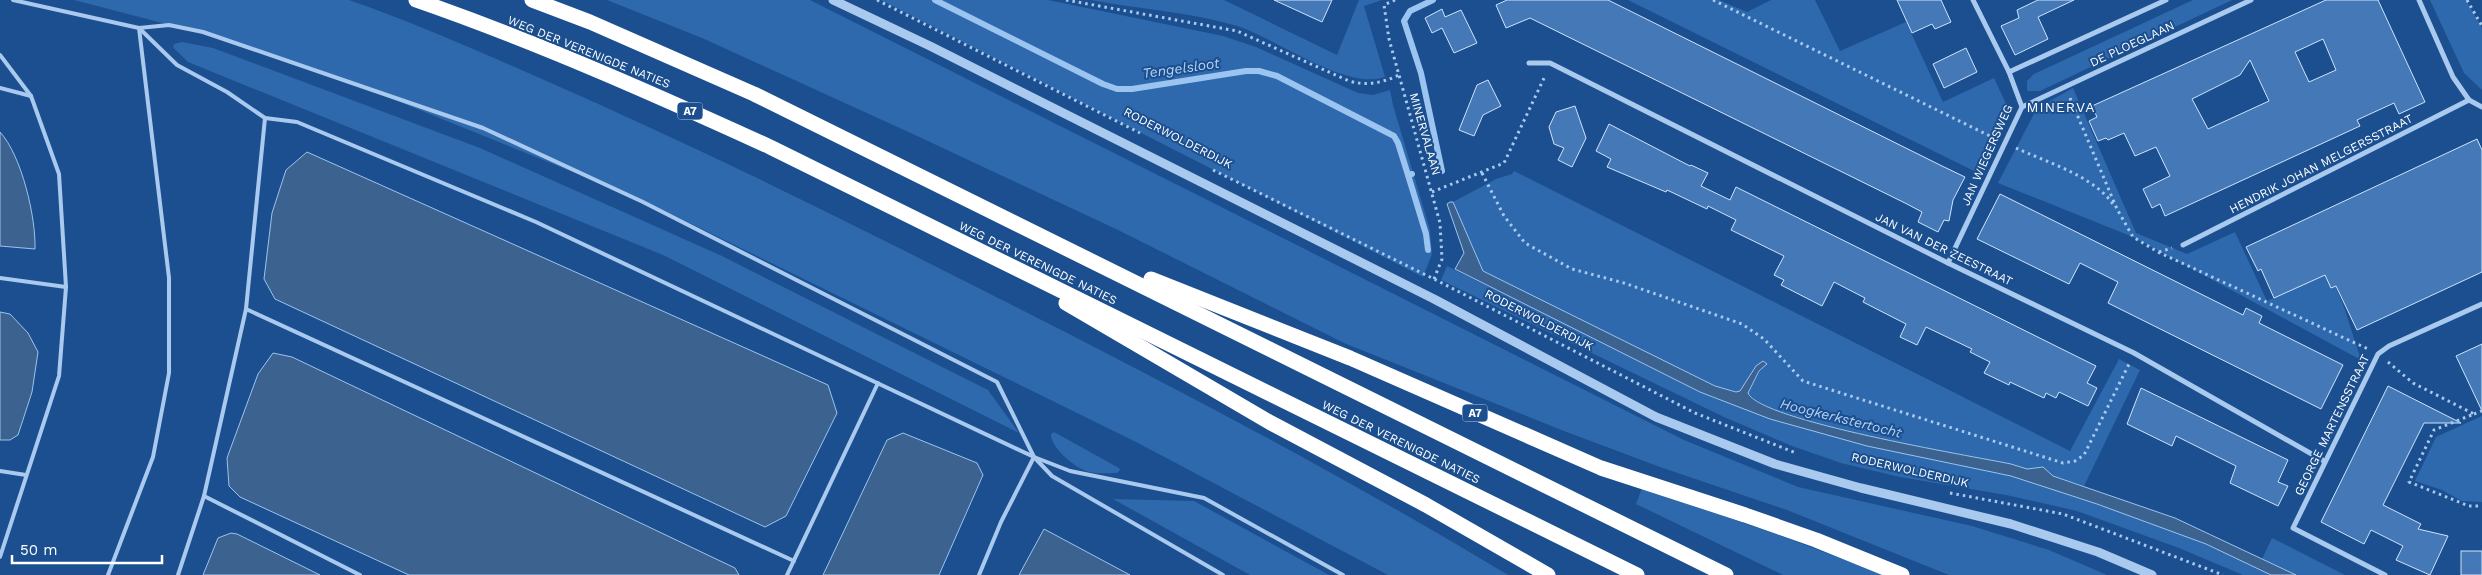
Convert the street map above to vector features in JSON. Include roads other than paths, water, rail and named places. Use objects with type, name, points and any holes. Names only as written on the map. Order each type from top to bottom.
[{"type":"highway","name":"WEG DER VERENIGDE NATIES","points":[[416,0],[543,47],[630,83],[770,147],[1636,575]]},
{"type":"highway","name":"WEG DER VERENIGDE NATIES","points":[[532,0],[590,22],[754,94],[1726,575]]},
{"type":"highway","name":"A7","points":[[956,240],[1271,424],[1426,505],[1548,575]]},
{"type":"highway","name":"A7","points":[[1052,240],[1350,358],[1601,468],[1781,527],[1902,575]]},
{"type":"street","points":[[832,0],[930,46],[1425,295],[1656,417],[1775,464],[1861,488],[2011,524],[2098,552],[2152,575]]},
{"type":"street","name":"JAN WIEGERSWEG","points":[[1948,263],[2022,107],[2009,72],[1973,0]]},
{"type":"street","name":"DE PLOEGLAAN","points":[[2009,72],[2166,0]]},
{"type":"street","name":"DE PLOEGLAAN","points":[[2022,107],[2065,85],[2251,0]]},
{"type":"street","points":[[2419,0],[2453,77],[2468,100],[2482,107]]},
{"type":"street","name":"JAN VAN DER ZEESTRAAT","points":[[1529,63],[1550,63],[1948,263],[2134,353],[2324,461]]},
{"type":"street","name":"HENDRIK JOHAN MELGERSSTRAAT","points":[[2183,245],[2468,100]]},
{"type":"street","name":"GEORGE MARTENSSTRAAT","points":[[2384,575],[2293,528],[2324,461],[2378,354],[2389,346],[2482,304]]},
{"type":"lane","points":[[14,0],[139,28],[169,25],[213,35],[483,128],[643,202],[997,382],[1034,457],[1052,476],[1223,575]]},
{"type":"lane","points":[[139,28],[177,65],[227,92],[265,118],[297,122],[536,222],[1034,457],[1070,471],[1204,498],[1344,575]]},
{"type":"lane","points":[[108,575],[153,457],[169,373],[169,278],[139,28]]},
{"type":"lane","points":[[0,55],[31,96],[59,174],[66,287],[59,376],[0,556]]},
{"type":"lane","points":[[0,88],[31,96]]},
{"type":"lane","points":[[178,575],[204,496],[246,309],[265,118]]},
{"type":"lane","points":[[0,278],[66,287]]},
{"type":"lane","points":[[246,309],[794,561]]},
{"type":"lane","points":[[787,575],[878,383]]},
{"type":"lane","points":[[979,575],[1001,522],[1034,457]]},
{"type":"lane","points":[[0,471],[26,475]]},
{"type":"lane","points":[[204,496],[360,575]]},
{"type":"waterway","name":"Tengelsloot","points":[[935,0],[1103,84],[1117,89],[1132,89],[1246,71],[1259,71],[1277,76],[1394,136],[1408,175],[1412,174]]},
{"type":"waterway","name":"Hoogkerkstertocht","points":[[1433,0],[1410,11],[1404,21],[1421,73],[1442,171]]},
{"type":"waterway","name":"Tengelsloot","points":[[1408,175],[1426,234],[1428,250]]},
{"type":"district","name":"MINERVA","points":[[2061,107]]}]
